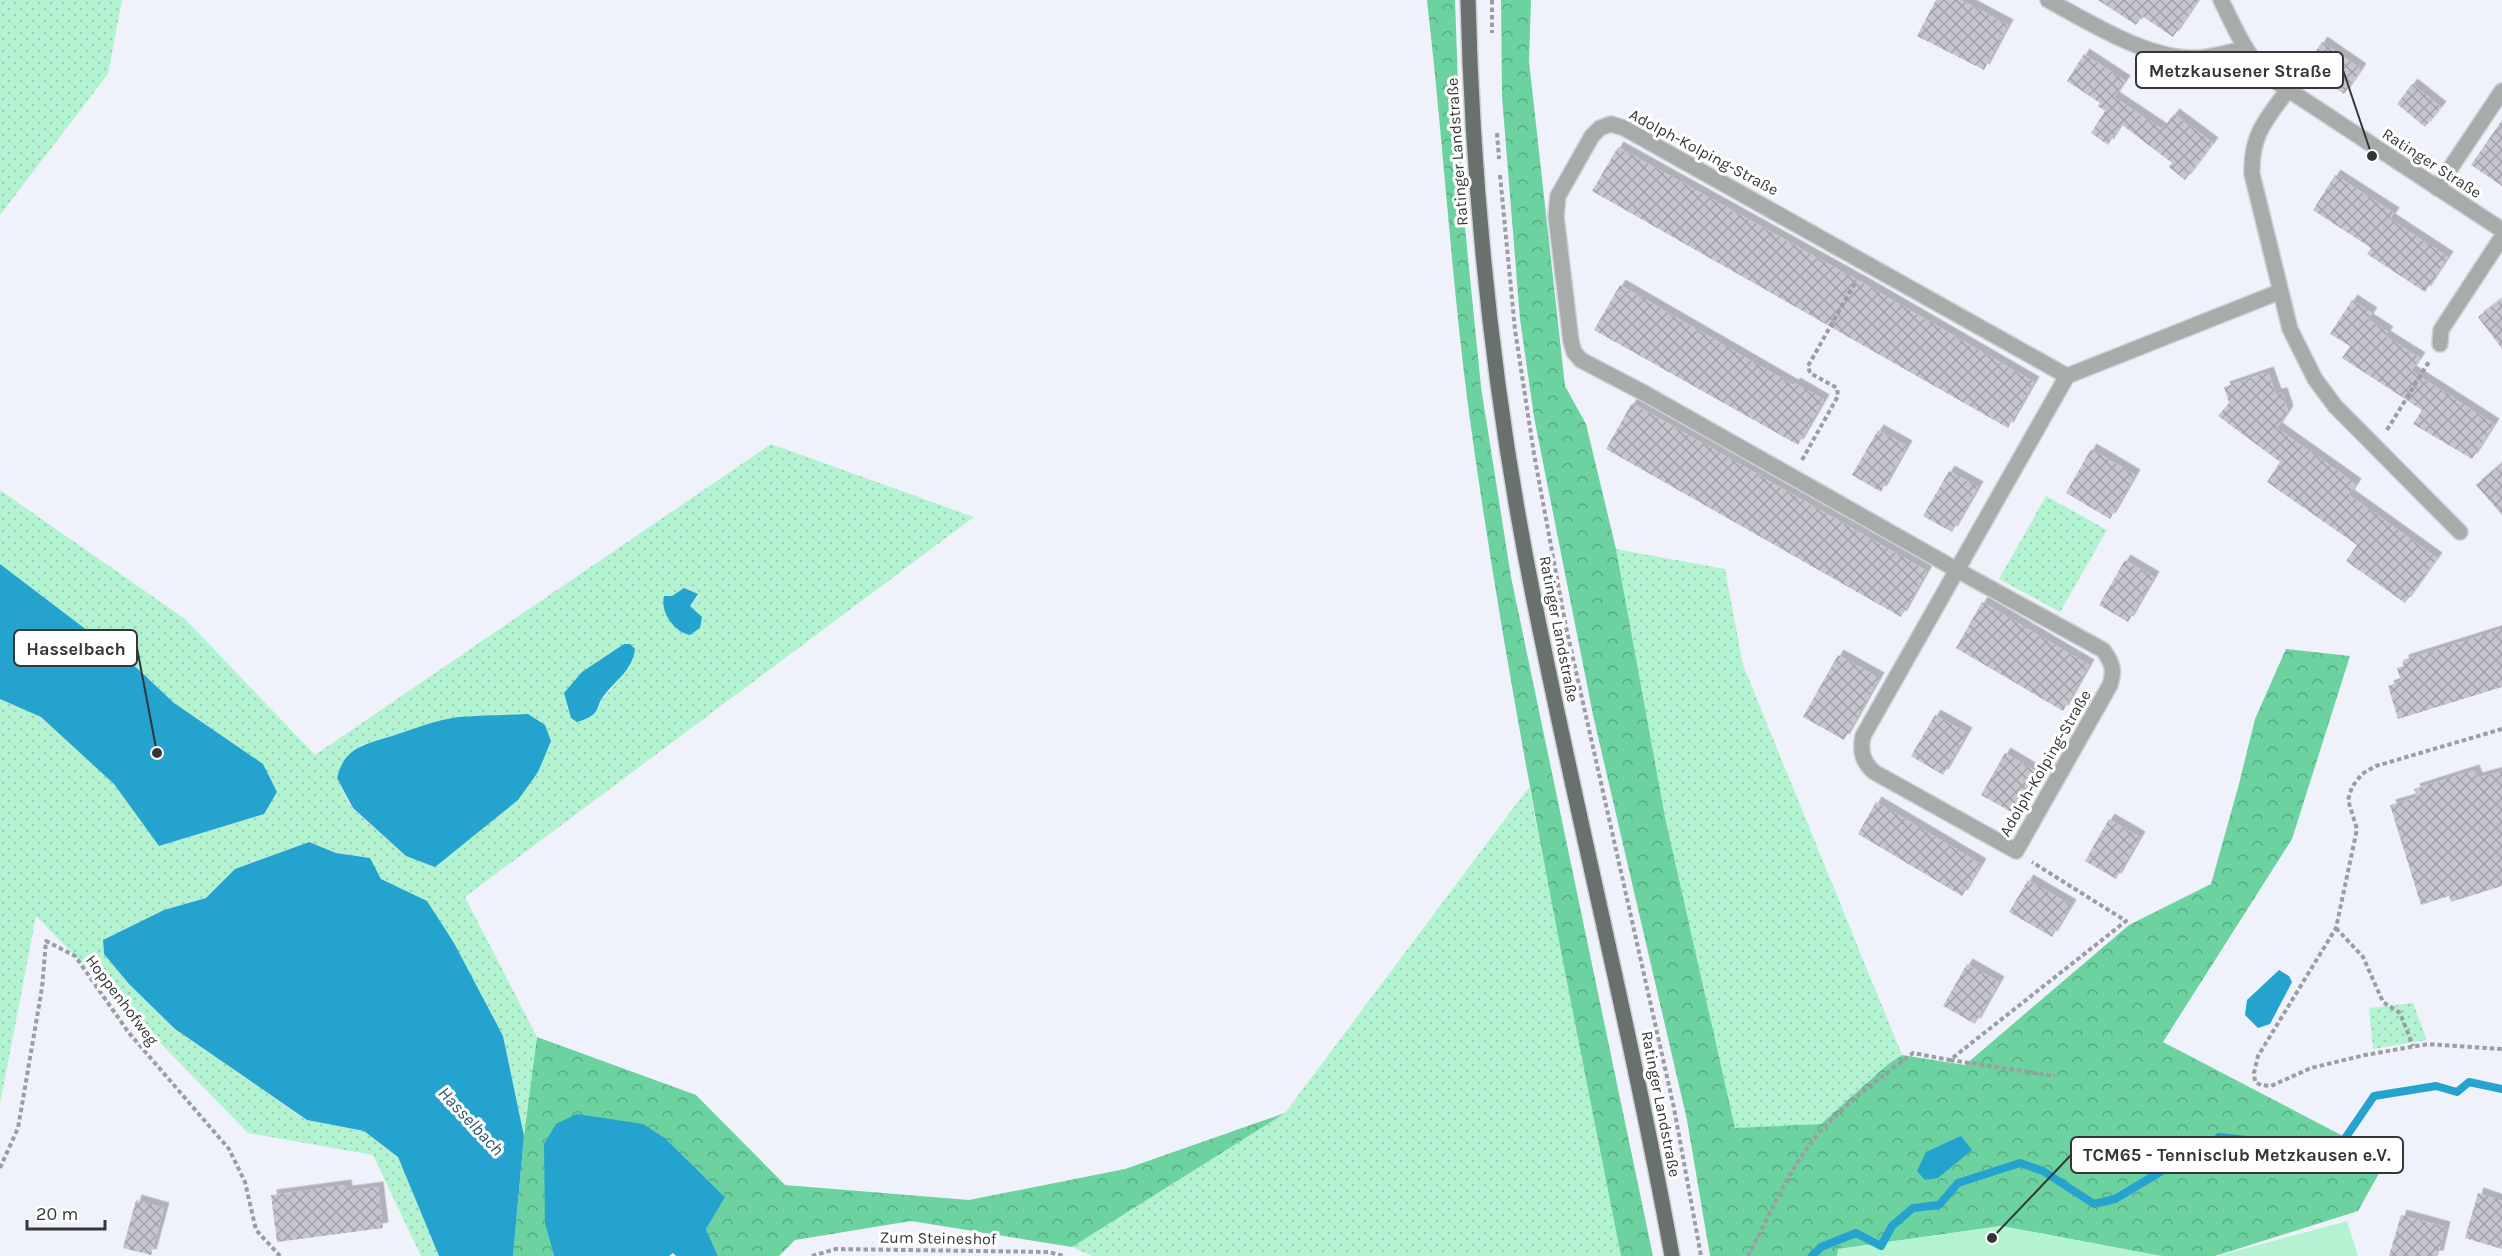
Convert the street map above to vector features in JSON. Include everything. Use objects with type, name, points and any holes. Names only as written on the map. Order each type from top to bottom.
[{"type":"main road","name":"Ratinger Landstraße","points":[[1468,0],[1471,102],[1479,221],[1494,355],[1511,469],[1535,608],[1622,1001],[1672,1256]]},
{"type":"street","points":[[2048,0],[2118,37],[2161,53],[2198,58],[2244,49]]},
{"type":"street","name":"Ratinger Straße","points":[[2221,0],[2244,49],[2253,62],[2287,91],[2502,230]]},
{"type":"street","points":[[2287,91],[2257,135],[2252,155],[2252,174],[2279,292],[2290,328],[2314,379],[2335,406],[2460,532]]},
{"type":"street","points":[[2437,188],[2502,91]]},
{"type":"street","name":"Adolph-Kolping-Straße","points":[[2067,376],[1624,128],[1611,124],[1600,128],[1592,136],[1558,196],[1556,216],[1574,352],[1581,360],[1793,476],[1958,570],[2103,650],[2111,660],[2114,674],[2110,685],[2016,851],[1874,772],[1865,764],[1860,748],[1863,736],[1958,570],[2067,376]]},
{"type":"street","points":[[2440,344],[2441,330],[2502,237]]},
{"type":"street","points":[[2067,376],[2279,292]]},
{"type":"path","points":[[1492,0],[1492,44]]},
{"type":"path","points":[[1496,123],[1515,330],[1534,454],[1566,627],[1674,1108],[1701,1256]]},
{"type":"path","points":[[1793,476],[1838,396],[1837,388],[1810,373],[1808,366],[1867,262]]},
{"type":"path","points":[[2376,448],[2440,344]]},
{"type":"path","points":[[2502,729],[2376,766],[2357,780],[2352,787],[2348,800],[2357,829],[2336,928],[2258,1056],[2254,1073],[2255,1082],[2261,1086],[2271,1086],[2311,1068],[2365,1055],[2428,1044],[2502,1048]]},
{"type":"path","points":[[1950,1060],[2126,921],[2016,851]]},
{"type":"path","points":[[2336,928],[2363,957],[2383,1002],[2400,1013],[2413,1047]]},
{"type":"path","name":"Hoppenhofweg","points":[[0,1168],[18,1128],[42,988],[46,941],[75,956],[129,1033],[229,1149],[245,1182],[256,1230],[280,1256]]},
{"type":"path","points":[[1748,1256],[1794,1168],[1818,1134],[1866,1089],[1913,1053],[2055,1076]]},
{"type":"path","name":"Zum Steineshof","points":[[812,1256],[836,1249],[891,1248],[1048,1252],[1064,1256]]},
{"type":"green space","points":[[0,0],[122,0],[108,74],[0,215]]},
{"type":"green space","points":[[1427,0],[1455,0],[1462,198],[1481,387],[1511,577],[1653,1256],[1621,1256],[1559,941],[1501,625],[1469,413]]},
{"type":"green space","points":[[1501,0],[1531,0],[1529,61],[1565,386],[1586,424],[1616,549],[1665,817],[1735,1128],[1821,1124],[1887,1065],[1902,1055],[1965,1065],[2129,925],[2211,884],[2255,719],[2286,649],[2350,656],[2292,839],[2163,1042],[2387,1159],[2358,1211],[2215,1256],[2161,1256],[2001,1226],[1839,1249],[1837,1256],[1710,1256],[1687,1120],[1593,715],[1534,417],[1520,319],[1502,97]]},
{"type":"green space","points":[[771,444],[974,517],[465,897],[537,1037],[524,1136],[503,1036],[427,901],[381,879],[370,858],[336,853],[308,842],[235,869],[207,898],[164,910],[103,940],[104,954],[129,984],[175,1029],[306,1120],[364,1131],[398,1157],[439,1256],[421,1256],[373,1155],[248,1133],[36,916],[0,1104],[0,699],[41,717],[114,784],[159,846],[264,814],[214,732],[174,703],[138,669],[0,564],[0,490],[185,619],[315,755]],"holes":[[[684,588],[697,597],[690,606],[702,617],[700,628],[678,630],[665,611],[664,596],[672,596]],[[624,644],[630,666],[601,701],[597,710],[590,717],[577,722],[567,708],[569,698],[581,679]],[[460,717],[472,717],[406,856],[352,808],[337,778],[347,758],[364,744]]]},
{"type":"green space","points":[[2046,496],[2107,530],[2060,612],[1999,579]]},
{"type":"green space","points":[[1616,549],[1725,569],[1743,665],[1902,1055],[1887,1065],[1821,1124],[1735,1129],[1665,817]]},
{"type":"green space","points":[[1529,787],[1621,1256],[1092,1256],[1072,1247],[1285,1113]]},
{"type":"green space","points":[[2413,1003],[2427,1040],[2373,1049],[2369,1008]]},
{"type":"green space","points":[[537,1037],[696,1095],[785,1185],[969,1200],[1125,1169],[1285,1113],[1072,1247],[911,1221],[795,1240],[779,1256],[718,1256],[706,1229],[724,1196],[666,1139],[545,1224],[554,1256],[513,1256],[524,1136]]},
{"type":"green space","points":[[2347,1221],[2358,1256],[2218,1256]]},
{"type":"green space","points":[[2001,1226],[2161,1256],[1837,1256],[1838,1249]]},
{"type":"water","points":[[0,564],[138,669],[174,703],[263,764],[277,792],[264,814],[159,846],[114,784],[41,717],[0,699]]},
{"type":"water","points":[[684,588],[698,594],[690,606],[702,617],[700,628],[690,635],[674,626],[666,615],[663,602],[664,596],[672,596]]},
{"type":"water","points":[[624,644],[630,644],[635,649],[630,665],[605,694],[595,713],[577,722],[571,718],[564,693],[582,672]]},
{"type":"water","points":[[528,714],[545,725],[551,741],[538,772],[518,800],[435,867],[406,856],[353,808],[337,778],[345,759],[351,753],[373,742],[450,718]]},
{"type":"water","points":[[309,842],[336,853],[370,858],[381,879],[427,901],[454,943],[503,1036],[524,1136],[513,1256],[439,1256],[398,1157],[364,1131],[307,1120],[175,1029],[129,984],[104,954],[103,940],[164,910],[206,898],[235,869]]},
{"type":"water","points":[[2279,970],[2289,976],[2292,982],[2270,1024],[2258,1028],[2245,1015],[2247,1000]]},
{"type":"water","points":[[577,1114],[643,1124],[666,1139],[725,1197],[706,1229],[718,1256],[676,1256],[673,1253],[669,1256],[554,1256],[545,1224],[544,1144],[556,1124]]},
{"type":"water","points":[[1961,1136],[1972,1150],[1938,1178],[1925,1180],[1917,1171],[1926,1152]]},
{"type":"building","points":[[1936,0],[1961,0],[2008,25],[1984,70],[1917,36]]},
{"type":"building","points":[[2098,0],[2198,0],[2173,37],[2142,16],[2136,25]]},
{"type":"building","points":[[2322,42],[2361,69],[2344,94],[2305,67]]},
{"type":"building","points":[[2084,54],[2125,81],[2114,97],[2162,129],[2174,114],[2213,143],[2185,180],[2169,167],[2172,163],[2121,124],[2108,145],[2091,133],[2105,111],[2098,106],[2100,103],[2067,81]]},
{"type":"building","points":[[2412,84],[2441,107],[2425,127],[2397,104]]},
{"type":"building","points":[[2502,120],[2502,186],[2471,165]]},
{"type":"building","points":[[1618,147],[1868,286],[2034,382],[2008,428],[1592,191]]},
{"type":"building","points":[[2335,175],[2394,213],[2390,219],[2448,257],[2425,292],[2367,254],[2371,248],[2313,210]]},
{"type":"building","points":[[1620,285],[1793,385],[1795,383],[1824,400],[1798,445],[1594,330]]},
{"type":"building","points":[[2502,299],[2502,349],[2478,317]]},
{"type":"building","points":[[2352,300],[2372,313],[2368,319],[2388,332],[2385,336],[2420,358],[2411,371],[2494,424],[2472,459],[2413,424],[2422,410],[2342,358],[2350,346],[2330,334]]},
{"type":"building","points":[[2268,372],[2276,394],[2282,393],[2288,411],[2277,428],[2356,484],[2349,495],[2437,558],[2405,603],[2346,561],[2357,545],[2267,482],[2280,462],[2218,416],[2229,403],[2224,387]]},
{"type":"building","points":[[1632,403],[1927,571],[1901,617],[1606,449]]},
{"type":"building","points":[[1878,430],[1907,446],[1881,492],[1852,475]]},
{"type":"building","points":[[2091,449],[2135,475],[2110,519],[2066,493]]},
{"type":"building","points":[[2502,463],[2502,515],[2476,485]]},
{"type":"building","points":[[1949,471],[1978,487],[1952,532],[1923,516]]},
{"type":"building","points":[[2125,560],[2154,577],[2128,622],[2099,605]]},
{"type":"building","points":[[1982,602],[2089,665],[2063,711],[1956,648]]},
{"type":"building","points":[[2502,629],[2502,687],[2398,719],[2388,686],[2401,681],[2397,668],[2404,666],[2403,660]]},
{"type":"building","points":[[1838,655],[1879,678],[1844,740],[1803,717]]},
{"type":"building","points":[[1935,715],[1967,733],[1943,775],[1911,756]]},
{"type":"building","points":[[2005,753],[2037,772],[2013,813],[1981,795]]},
{"type":"building","points":[[2474,770],[2477,778],[2502,771],[2502,886],[2451,902],[2449,896],[2421,905],[2390,805],[2417,797],[2414,789]]},
{"type":"building","points":[[1876,802],[1981,864],[1962,896],[1858,834]]},
{"type":"building","points":[[2109,819],[2140,837],[2116,879],[2085,861]]},
{"type":"building","points":[[2028,880],[2071,905],[2052,937],[2009,912]]},
{"type":"building","points":[[1967,964],[1999,982],[1975,1024],[1943,1006]]},
{"type":"building","points":[[346,1185],[347,1191],[378,1187],[383,1228],[277,1242],[271,1195]]},
{"type":"building","points":[[2478,1193],[2502,1201],[2502,1249],[2465,1238]]},
{"type":"building","points":[[136,1200],[164,1208],[151,1255],[123,1248]]},
{"type":"building","points":[[2401,1215],[2445,1227],[2438,1256],[2389,1256]]},
{"type":"waterway","name":"Hasselbach","points":[[1812,1256],[1821,1247],[1856,1233],[1881,1246],[1892,1226],[1913,1208],[1939,1205],[1958,1183],[2020,1163],[2043,1171],[2094,1204],[2115,1199],[2187,1156],[2200,1158],[2219,1137],[2257,1141],[2303,1158],[2317,1159],[2335,1153],[2374,1096],[2436,1086],[2457,1092],[2469,1082],[2502,1089]]},
{"type":"place","name":"Metzkausener Straße","points":[[2372,156]]},
{"type":"place","name":"Hasselbach","points":[[157,753]]},
{"type":"place","name":"TCM65 - Tennisclub Metzkausen e.V.","points":[[1992,1238]]}]
